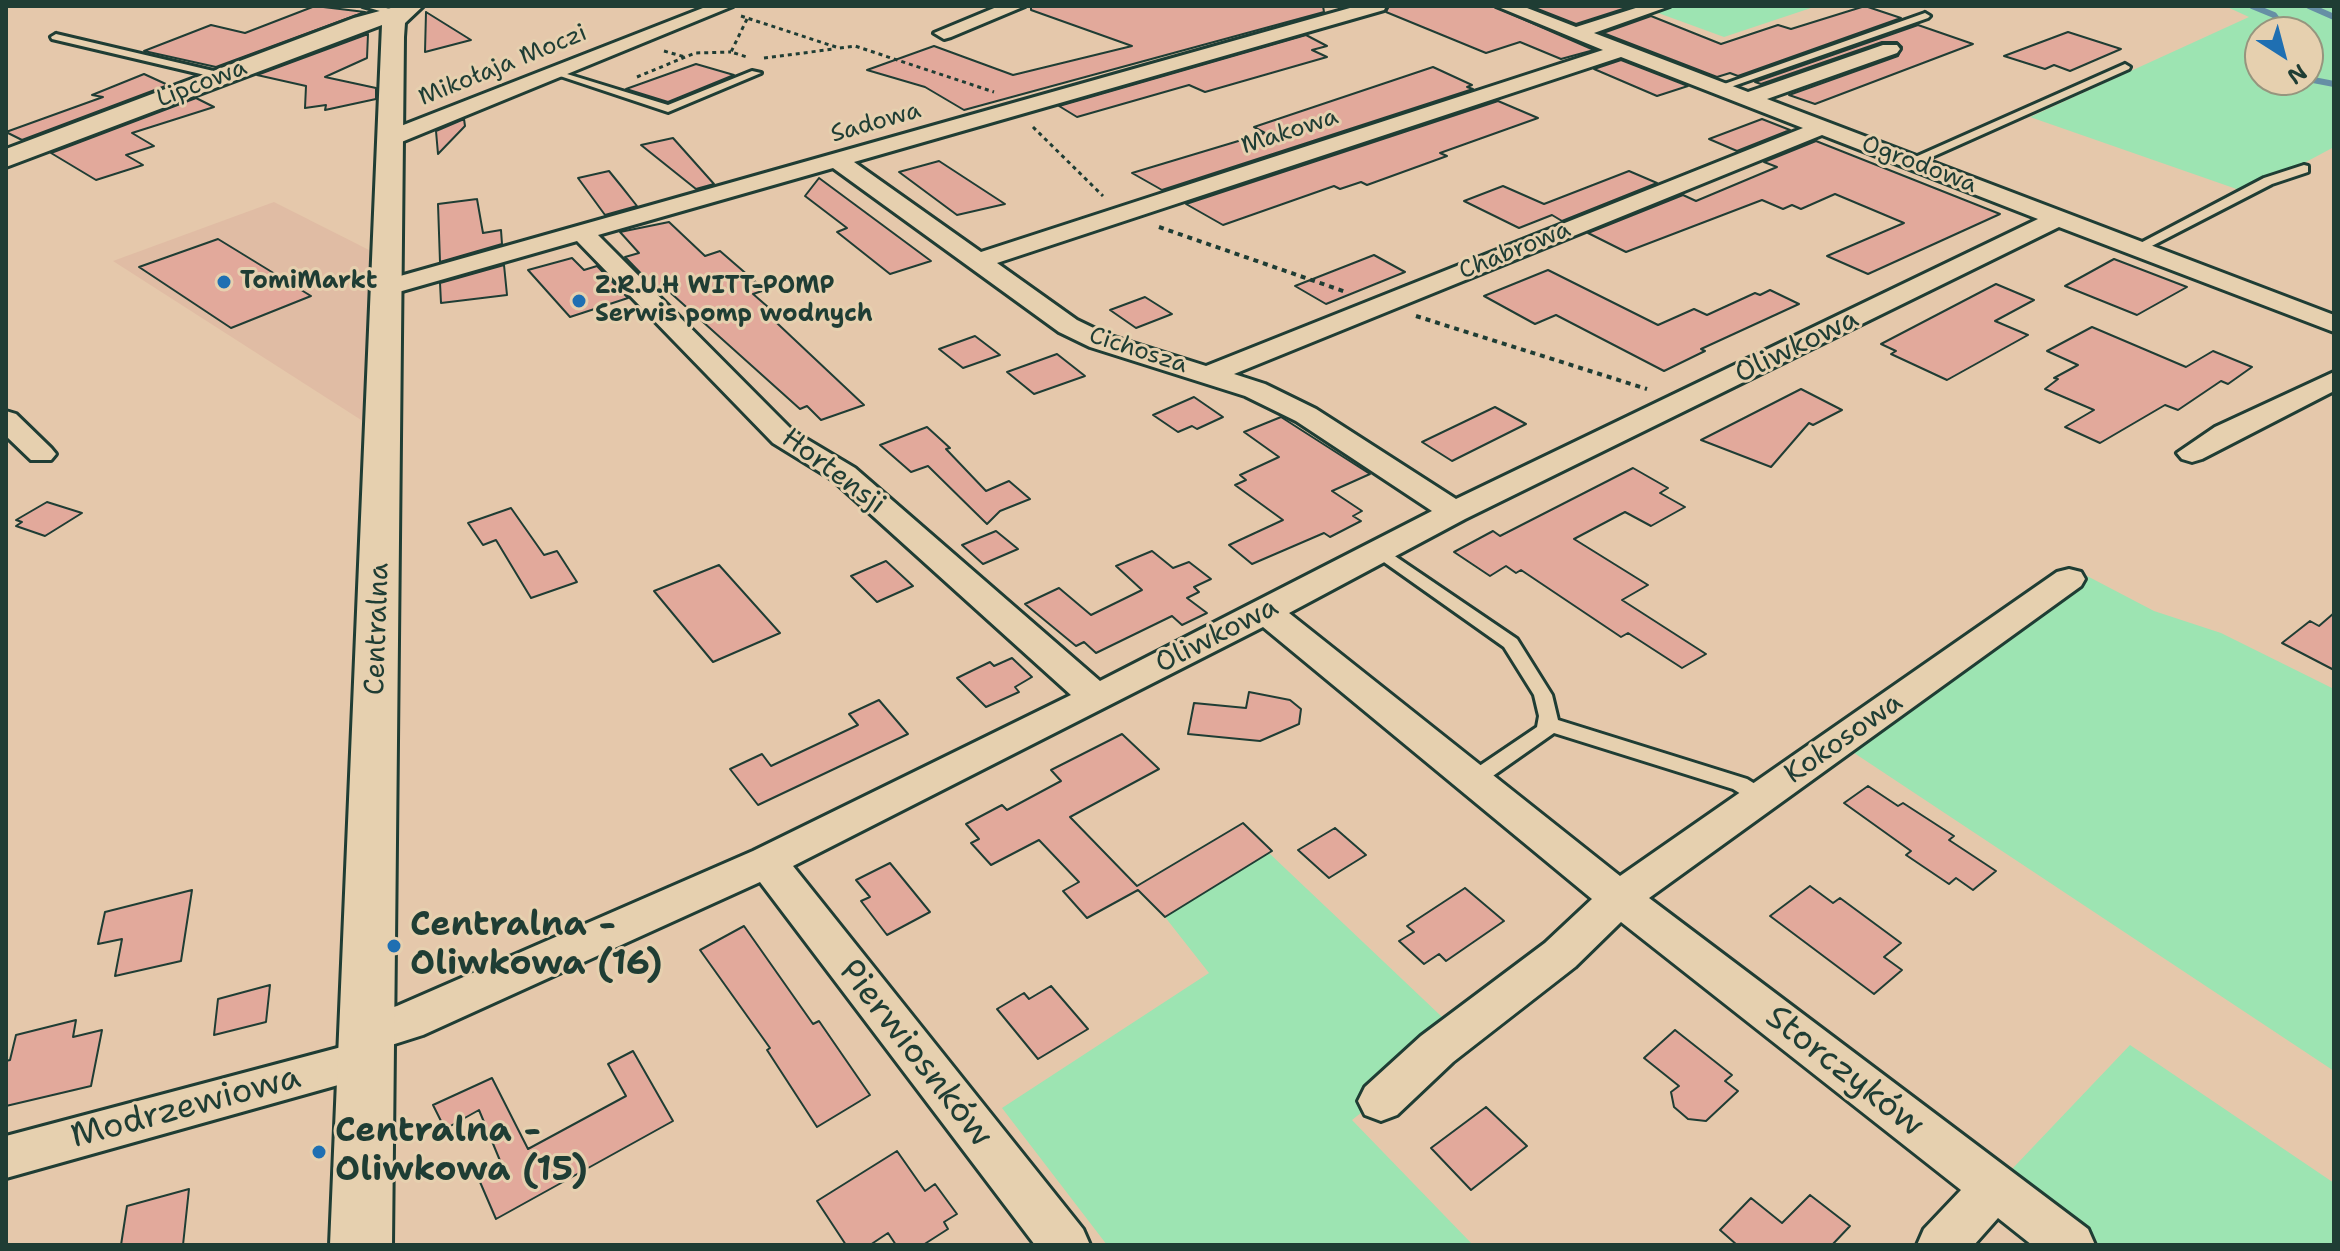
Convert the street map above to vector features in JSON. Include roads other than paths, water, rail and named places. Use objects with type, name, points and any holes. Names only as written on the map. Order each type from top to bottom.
[{"type":"street","points":[[944,33],[1016,6]]},
{"type":"street","name":"Sadowa","points":[[388,287],[1377,6]]},
{"type":"street","name":"Ogrodowa","points":[[1505,6],[2334,324]]},
{"type":"street","points":[[1576,33],[1661,6]]},
{"type":"street","name":"Mikołaja Moczi","points":[[391,138],[721,7]]},
{"type":"street","name":"Lipcowa","points":[[6,159],[393,9]]},
{"type":"street","name":"Centralna","points":[[361,1245],[393,9]]},
{"type":"street","points":[[1747,99],[1890,49]]},
{"type":"street","name":"Makowa","points":[[976,262],[1620,51]]},
{"type":"street","name":"Chabrowa","points":[[1210,374],[1821,128]]},
{"type":"street","name":"Cichosza","points":[[838,161],[1068,326],[1088,336],[1255,390],[1306,415],[1454,512]]},
{"type":"street","name":"Oliwkowa","points":[[366,1047],[407,1022],[767,862],[1266,612],[1454,512],[2059,218]]},
{"type":"street","name":"Hortensji","points":[[583,233],[783,437],[844,474],[1096,697]]},
{"type":"street","points":[[2192,453],[2225,433],[2334,380]]},
{"type":"street","points":[[6,420],[41,454]]},
{"type":"street","name":"Kokosowa","points":[[1619,898],[2069,579]]},
{"type":"street","name":"Storczyków","points":[[1266,612],[1619,898],[2070,1245]]},
{"type":"street","name":"Pierwiosnków","points":[[767,862],[1065,1245]]},
{"type":"street","points":[[1381,1101],[1437,1049],[1560,955],[1619,898]]},
{"type":"street","name":"Modrzewiowa","points":[[6,1157],[366,1047]]},
{"type":"street","points":[[1942,1245],[1994,1188]]},
{"type":"lane","points":[[1718,88],[1925,16]]},
{"type":"lane","points":[[56,37],[222,76]]},
{"type":"lane","points":[[1910,162],[2125,67]]},
{"type":"lane","points":[[558,72],[668,109],[756,73]]},
{"type":"lane","points":[[2137,248],[2268,181],[2304,169]]},
{"type":"lane","points":[[1380,551],[1511,643],[1543,695],[1548,724],[1546,730],[1473,780]]},
{"type":"lane","points":[[1548,724],[1740,784],[1761,797]]},
{"type":"waterway","points":[[2252,6],[2275,16]]},
{"type":"waterway","points":[[2309,6],[2334,17]]},
{"type":"waterway","points":[[2324,82],[2334,84]]},
{"type":"place","name":"TomiMarkt","points":[[224,282]]},
{"type":"place","name":"Z.R.U.H WITT-POMP Serwis pomp wodnych","points":[[579,301]]},
{"type":"place","name":"Centralna - Oliwkowa (16)","points":[[394,946]]},
{"type":"place","name":"Centralna - Oliwkowa (15)","points":[[319,1152]]}]
